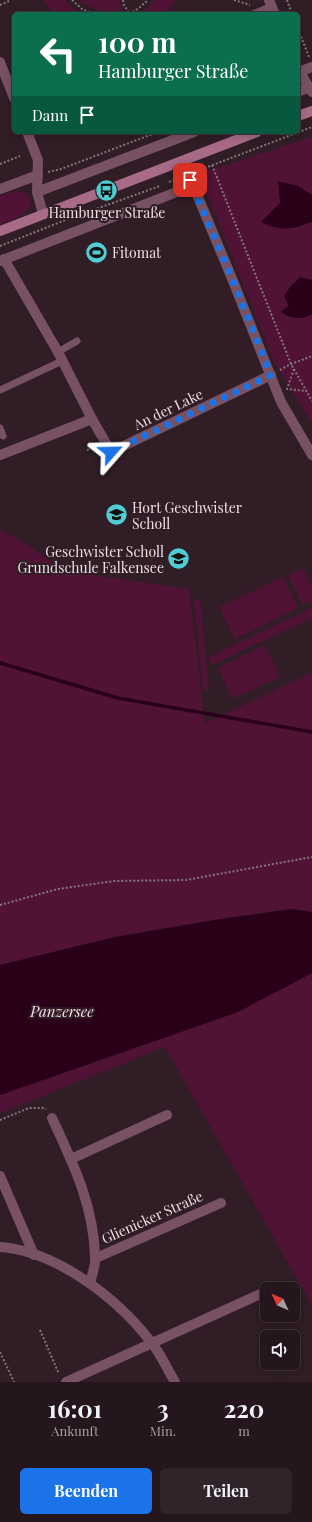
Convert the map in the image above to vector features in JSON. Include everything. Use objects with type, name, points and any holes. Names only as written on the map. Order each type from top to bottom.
[{"type":"main road","points":[[300,115],[312,111]]},
{"type":"main road","points":[[0,231],[252,134]]},
{"type":"street","points":[[0,62],[12,93]]},
{"type":"street","points":[[300,69],[311,62]]},
{"type":"street","points":[[300,72],[311,89],[300,92]]},
{"type":"street","points":[[28,134],[38,160],[37,192],[43,214]]},
{"type":"street","points":[[37,192],[189,134]]},
{"type":"street","points":[[182,161],[233,281],[281,402],[312,455]]},
{"type":"street","points":[[0,189],[38,175]]},
{"type":"street","points":[[2,260],[192,186]]},
{"type":"street","name":"An der Lake","points":[[2,260],[60,356],[92,419],[111,452],[271,375]]},
{"type":"street","points":[[0,455],[92,419]]},
{"type":"street","points":[[71,1159],[167,1115]]},
{"type":"street","name":"Glienicker Straße","points":[[52,1118],[71,1159],[88,1204],[96,1258],[90,1283]]},
{"type":"street","points":[[0,1176],[34,1255]]},
{"type":"street","name":"Glienicker Straße","points":[[96,1258],[221,1203]]},
{"type":"street","points":[[0,1247],[34,1255],[58,1264],[90,1283],[128,1315],[152,1344],[175,1382]]},
{"type":"street","points":[[63,1379],[152,1344],[260,1295]]},
{"type":"lane","points":[[258,12],[272,7]]},
{"type":"lane","points":[[0,390],[60,356],[77,341]]},
{"type":"lane","points":[[0,428],[3,436]]},
{"type":"path","points":[[72,0],[82,9],[89,12]]},
{"type":"path","points":[[123,0],[124,5],[129,12]]},
{"type":"path","points":[[133,12],[148,0]]},
{"type":"path","points":[[234,0],[254,6],[252,0]]},
{"type":"path","points":[[287,0],[291,12]]},
{"type":"path","points":[[0,5],[9,1]]},
{"type":"path","points":[[300,34],[311,62]]},
{"type":"path","points":[[300,132],[312,127]]},
{"type":"path","points":[[38,175],[60,169],[153,134]]},
{"type":"path","points":[[0,246],[294,134]]},
{"type":"path","points":[[0,164],[20,156]]},
{"type":"path","points":[[212,165],[291,364],[312,401]]},
{"type":"path","points":[[271,375],[291,364],[312,356]]},
{"type":"path","points":[[294,369],[287,389],[306,391]]},
{"type":"path","points":[[0,905],[58,889],[114,881],[186,880],[312,858]]},
{"type":"path","points":[[0,1120],[29,1108],[44,1108],[52,1118]]},
{"type":"path","points":[[40,1330],[63,1379]]},
{"type":"path","points":[[0,1352],[14,1382]]},
{"type":"shaded area","points":[[43,0],[65,0],[78,12],[52,12]]},
{"type":"shaded area","points":[[78,0],[119,0],[123,10],[111,12],[94,9]]},
{"type":"shaded area","points":[[154,0],[176,0],[167,12],[142,12],[149,7]]},
{"type":"shaded area","points":[[312,137],[312,195],[298,186],[295,228],[312,222],[312,280],[300,277],[290,306],[281,312],[296,318],[312,314],[312,423],[274,362],[199,174]]},
{"type":"shaded area","points":[[16,191],[26,193],[29,196],[31,202],[30,205],[21,215],[0,224],[0,196]]},
{"type":"shaded area","points":[[0,530],[30,546],[63,571],[189,589],[205,723],[312,673],[312,912],[292,909],[114,937],[0,965]]},
{"type":"shaded area","points":[[303,568],[312,587],[312,601],[302,605],[288,575]]},
{"type":"shaded area","points":[[283,577],[298,608],[235,639],[219,607]]},
{"type":"shaded area","points":[[200,599],[209,690],[203,690],[194,600]]},
{"type":"shaded area","points":[[312,608],[312,618],[212,665],[208,657]]},
{"type":"shaded area","points":[[265,645],[280,677],[232,699],[218,668]]},
{"type":"shaded area","points":[[312,973],[312,1305],[165,1047],[0,1113],[0,1095],[238,1012]]},
{"type":"water","points":[[278,181],[298,186],[312,195],[312,222],[292,228],[281,228],[261,222],[280,203]]},
{"type":"water","points":[[300,277],[312,280],[312,314],[296,318],[281,312],[289,306],[284,296],[290,287]]},
{"type":"water","name":"Panzersee","points":[[292,909],[312,912],[312,973],[238,1012],[0,1095],[0,965],[115,937],[221,919]]},
{"type":"waterway","points":[[0,663],[118,698],[312,732]]},
{"type":"place","name":"Hamburger Straße","points":[[107,190]]},
{"type":"place","name":"Fitomat","points":[[97,252]]},
{"type":"place","name":"Hort Geschwister Scholl","points":[[116,515]]},
{"type":"place","name":"Geschwister Scholl Grundschule Falkensee","points":[[179,559]]},
{"type":"route","points":[[111,452],[271,375],[190,180]]}]
